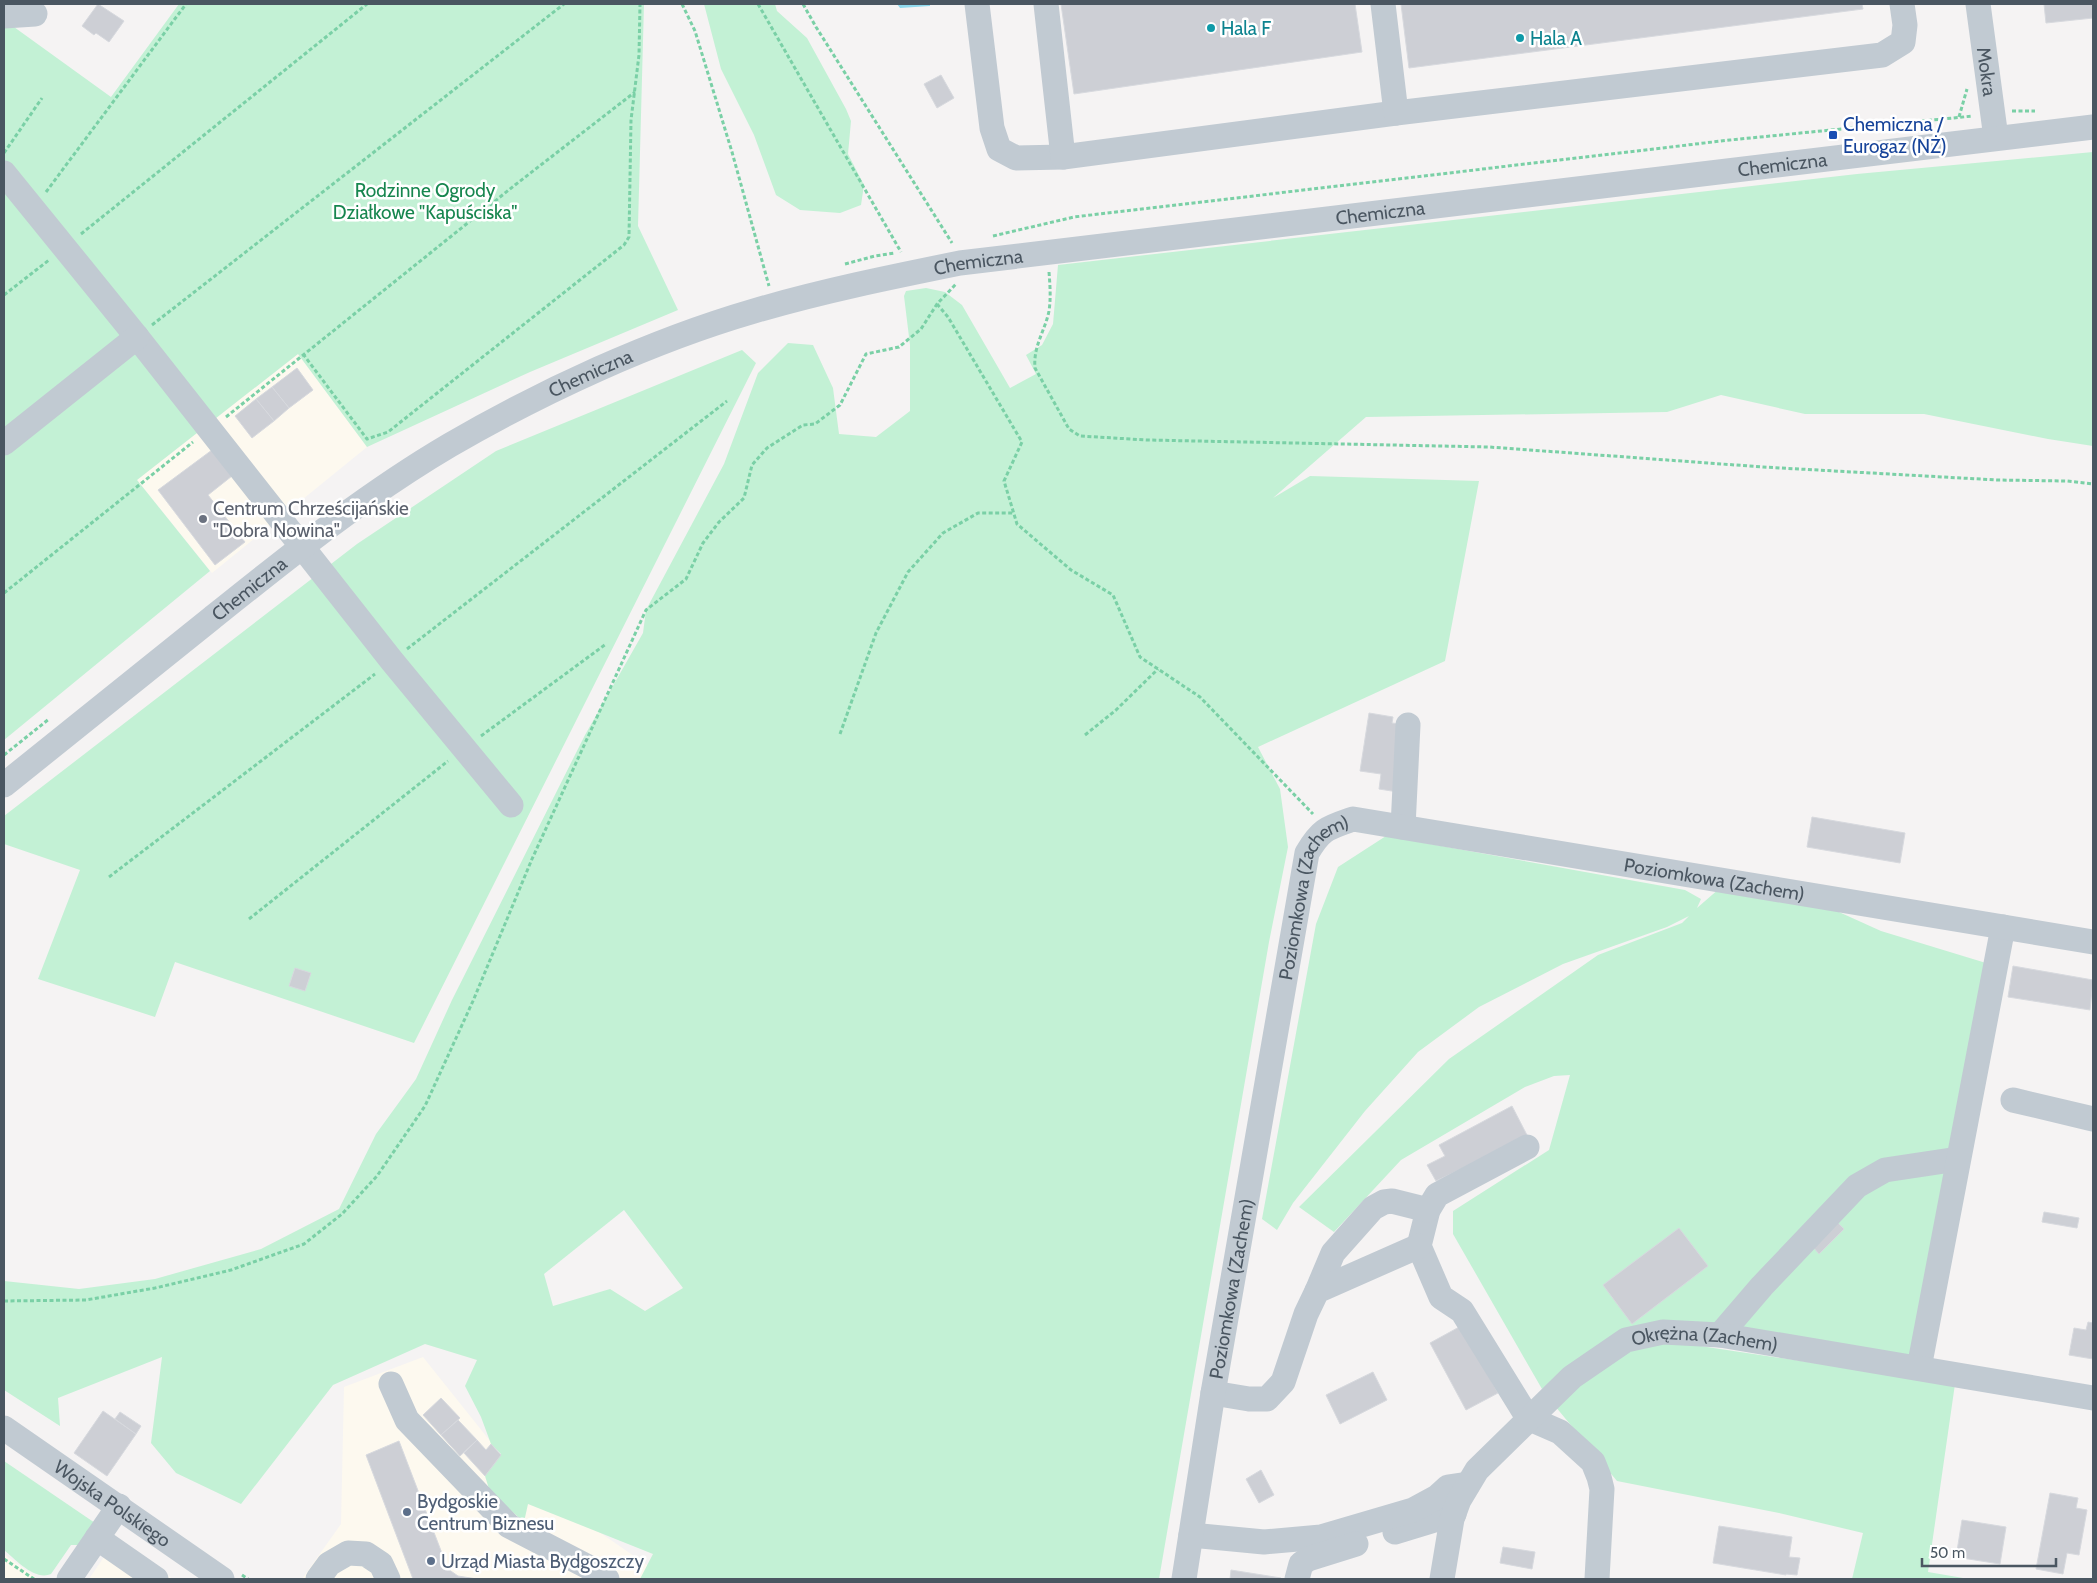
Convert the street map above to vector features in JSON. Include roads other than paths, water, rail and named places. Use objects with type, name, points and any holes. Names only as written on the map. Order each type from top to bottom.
[{"type":"street","points":[[977,4],[992,128],[999,150],[1016,158],[1063,157],[1396,113],[1882,56],[1903,42],[1905,25],[1902,4]]},
{"type":"street","points":[[1046,4],[1063,157]]},
{"type":"street","points":[[1383,4],[1396,113]]},
{"type":"street","name":"Mokra","points":[[1978,4],[1991,113],[1996,138]]},
{"type":"street","points":[[4,16],[35,14]]},
{"type":"street","name":"Chemiczna","points":[[4,785],[302,547],[375,494],[447,447],[527,403],[607,366],[691,332],[773,306],[865,283],[957,254],[1046,253],[1996,138],[2093,128]]},
{"type":"street","points":[[4,173],[137,337],[392,660],[511,805]]},
{"type":"street","points":[[4,443],[137,337]]},
{"type":"street","points":[[1403,827],[1408,725]]},
{"type":"street","name":"Poziomkowa (Zachem)","points":[[1184,1579],[1307,853],[1317,836],[1331,826],[1353,819],[2093,942]]},
{"type":"street","points":[[1919,1368],[2003,927]]},
{"type":"street","points":[[2013,1100],[2093,1119]]},
{"type":"street","points":[[1527,1147],[1437,1195],[1428,1210],[1419,1246],[1441,1297],[1462,1311],[1528,1418],[1560,1432],[1592,1462],[1602,1489],[1600,1579]]},
{"type":"street","points":[[1720,1335],[1762,1286],[1857,1186],[1885,1170],[1958,1159]]},
{"type":"street","points":[[1214,1393],[1249,1399],[1267,1399],[1283,1382],[1306,1314],[1333,1253],[1372,1208],[1384,1202],[1428,1210]]},
{"type":"street","points":[[1317,1291],[1419,1246]]},
{"type":"street","name":"Okrężna (Zachem)","points":[[1442,1579],[1454,1514],[1459,1500],[1477,1470],[1572,1377],[1626,1340],[1663,1332],[1720,1335],[2093,1398]]},
{"type":"street","points":[[391,1384],[407,1420],[509,1526],[598,1572],[607,1579]]},
{"type":"street","name":"Wojska Polskiego","points":[[4,1428],[222,1579]]},
{"type":"street","points":[[1191,1535],[1264,1542],[1321,1537],[1413,1510],[1437,1497],[1448,1487],[1468,1484]]},
{"type":"street","points":[[69,1579],[119,1506]]},
{"type":"street","points":[[1297,1579],[1301,1564],[1308,1559],[1454,1514]]},
{"type":"street","points":[[97,1538],[156,1579]]},
{"type":"street","points":[[318,1579],[330,1564],[348,1553],[366,1554],[381,1564],[388,1579]]},
{"type":"water","points":[[897,4],[930,4],[930,6],[900,8]]},
{"type":"place","name":"Hala F","points":[[1211,28]]},
{"type":"place","name":"Hala A","points":[[1520,38]]},
{"type":"place","name":"Chemiczna / Eurogaz (NŻ)","points":[[1833,135]]},
{"type":"place","name":"Centrum Chrześcijańskie \"Dobra Nowina\"","points":[[203,519]]},
{"type":"place","name":"Bydgoskie Centrum Biznesu","points":[[407,1512]]},
{"type":"place","name":"Urząd Miasta Bydgoszczy","points":[[431,1561]]},
{"type":"park label","name":"Rodzinne Ogrody Działkowe \"Kapuściska\"","points":[[425,201]]}]
